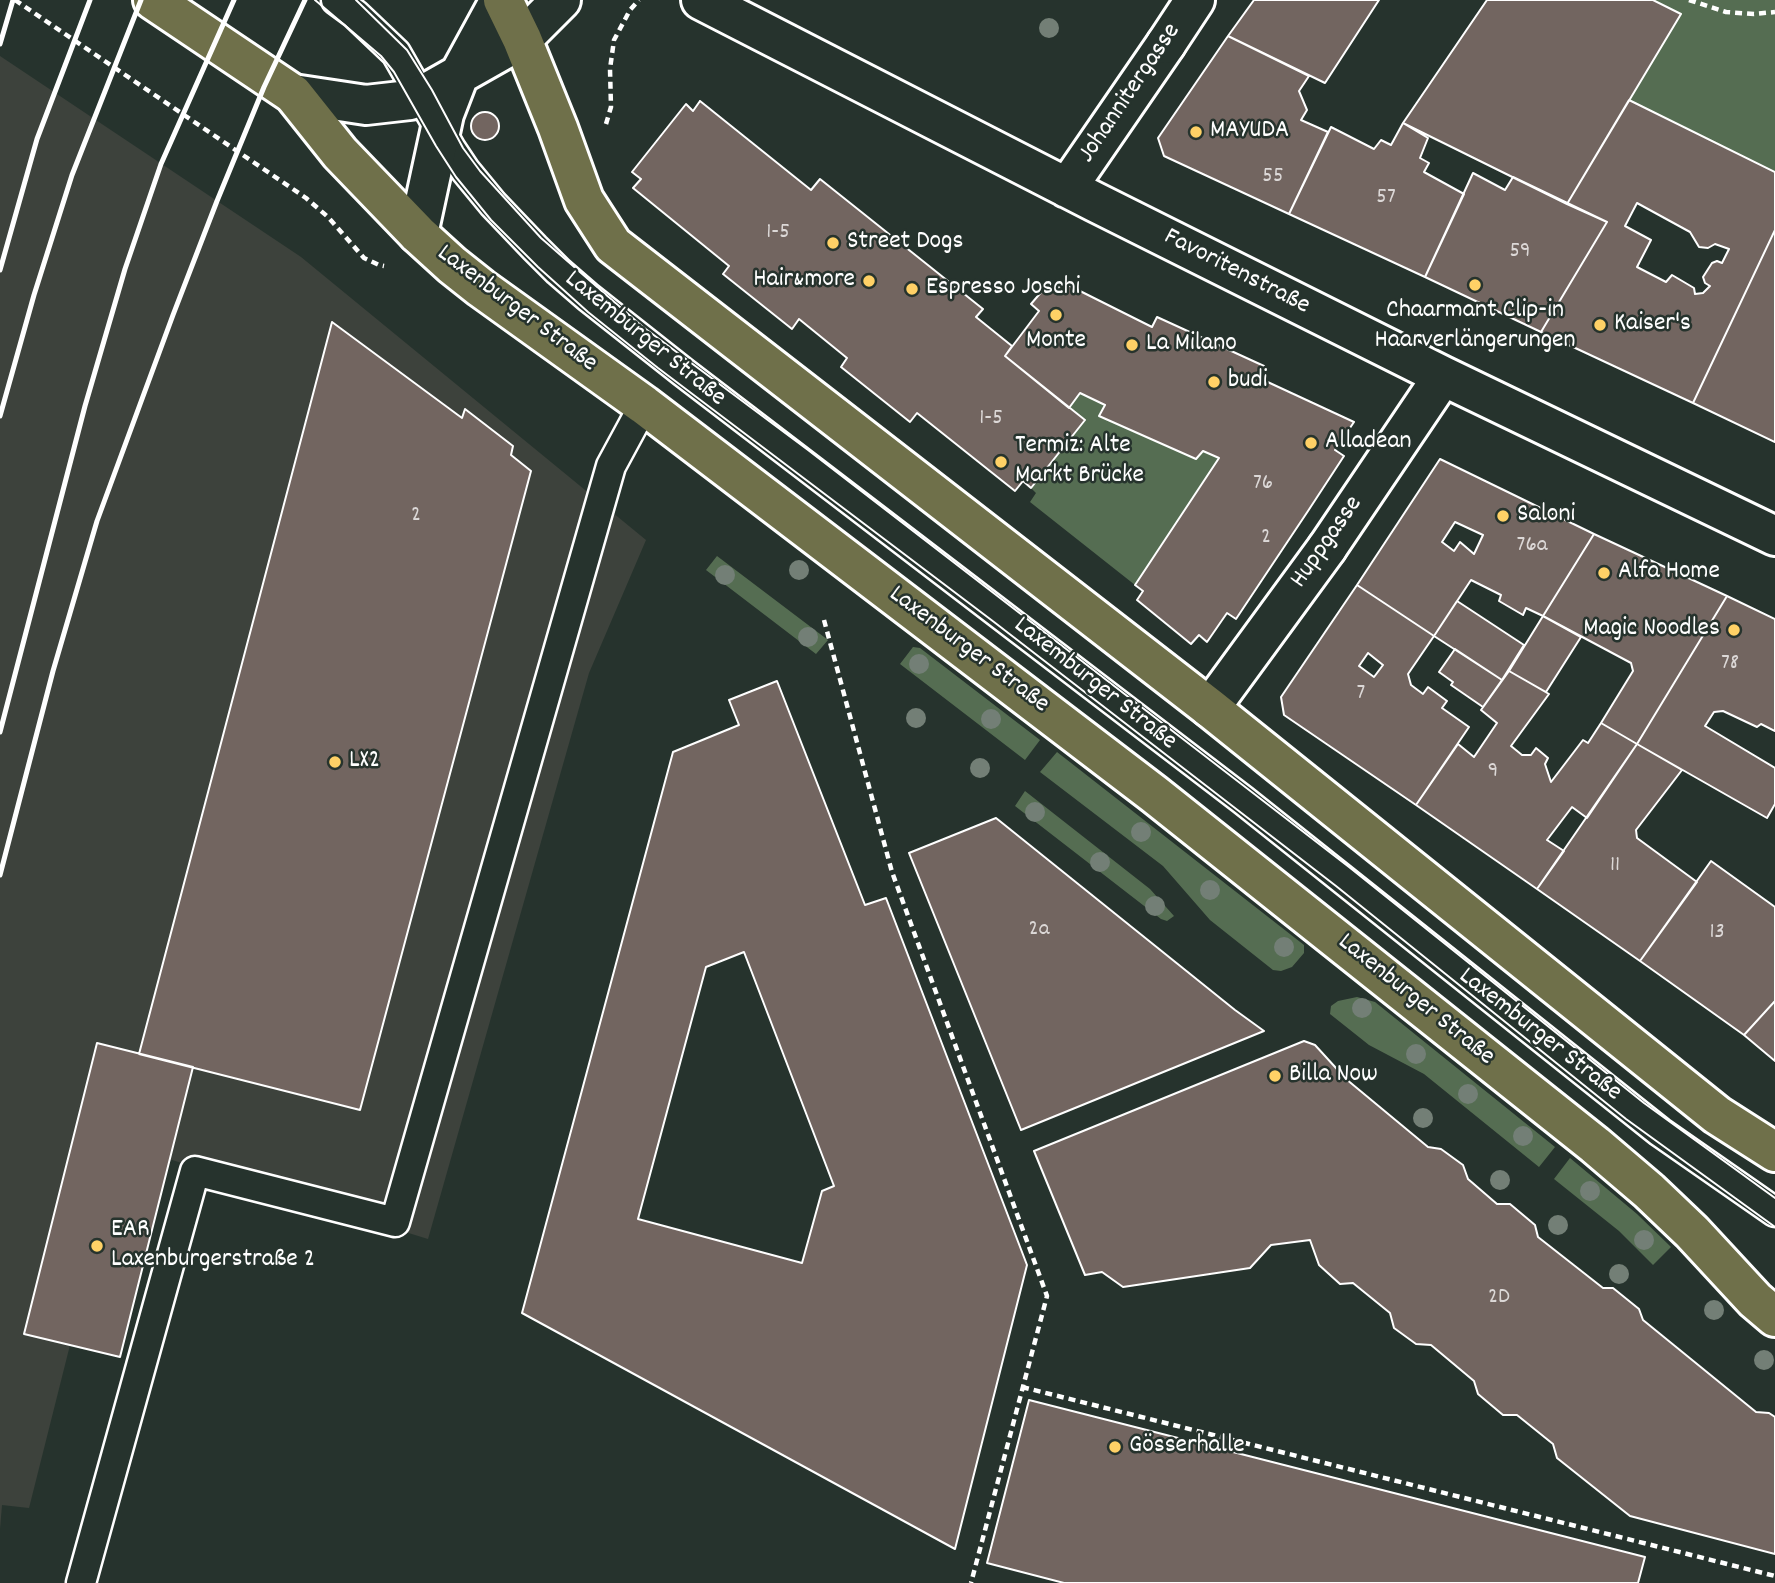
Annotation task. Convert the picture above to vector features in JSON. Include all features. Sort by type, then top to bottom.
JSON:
[{"type":"main road","name":"Laxenburger Straße","points":[[153,0],[293,94],[340,153],[418,234],[452,265],[644,405],[1154,794],[1585,1137],[1649,1191],[1692,1232],[1755,1300],[1775,1317]]},
{"type":"main road","points":[[501,0],[522,39],[584,200],[613,245],[1210,708],[1717,1115],[1775,1152]]},
{"type":"street","points":[[418,234],[444,114],[459,75],[501,0]]},
{"type":"street","points":[[293,94],[366,105],[410,100],[522,39],[561,0]]},
{"type":"street","name":"Favoritenstraße","points":[[701,0],[1067,188],[1443,376],[1775,536]]},
{"type":"street","name":"Johannitergasse","points":[[1067,188],[1195,0]]},
{"type":"street","name":"Huppgasse","points":[[1210,708],[1327,548],[1443,376]]},
{"type":"lane","name":"Laxemburger Straße","points":[[336,0],[396,53],[464,170],[558,271],[588,297],[1243,800],[1660,1132],[1775,1213]]},
{"type":"lane","points":[[81,1583],[195,1171],[395,1222],[611,466],[644,405]]},
{"type":"path","points":[[1689,0],[1726,12],[1775,12]]},
{"type":"path","points":[[824,620],[892,872],[1047,1296],[971,1583]]},
{"type":"path","points":[[1022,1387],[1775,1576]]},
{"type":"shaded area","points":[[0,56],[301,257],[646,540],[589,673],[428,1239],[169,1159],[120,1357],[70,1345],[29,1508],[2,1505],[0,1529]]},
{"type":"green space","points":[[1653,0],[1775,0],[1775,172],[1629,100],[1681,14]]},
{"type":"green space","points":[[1080,393],[1105,405],[1100,416],[1196,459],[1203,451],[1219,458],[1135,585],[1030,502],[1036,493],[1031,488],[1085,421],[1069,408]]},
{"type":"green space","points":[[717,556],[828,640],[816,654],[706,570]]},
{"type":"green space","points":[[913,647],[920,648],[1040,740],[1025,760],[900,664]]},
{"type":"green space","points":[[1057,752],[1304,945],[1304,953],[1292,967],[1281,971],[1273,970],[1210,920],[1163,866],[1040,772]]},
{"type":"green space","points":[[1025,791],[1150,889],[1174,916],[1167,921],[1161,919],[1015,806]]},
{"type":"green space","points":[[1357,997],[1375,1002],[1555,1147],[1539,1167],[1424,1074],[1369,1045],[1330,1014],[1331,1006],[1338,1001]]},
{"type":"green space","points":[[1570,1158],[1637,1214],[1671,1247],[1653,1265],[1619,1231],[1554,1179]]},
{"type":"building","points":[[1254,0],[1379,0],[1325,83],[1228,36]]},
{"type":"building","points":[[1487,0],[1653,0],[1681,14],[1567,204],[1403,123]]},
{"type":"building","points":[[1228,36],[1309,76],[1299,91],[1307,110],[1301,120],[1328,132],[1289,214],[1164,156],[1158,138]]},
{"type":"building","points":[[1629,100],[1775,172],[1775,230],[1693,403],[1541,332],[1607,222],[1567,204]],"holes":[[[1637,203],[1690,232],[1699,247],[1708,248],[1715,244],[1729,249],[1722,263],[1712,263],[1703,277],[1705,283],[1710,286],[1703,293],[1695,294],[1694,288],[1672,275],[1666,282],[1637,267],[1651,240],[1625,226]]]},
{"type":"building","points":[[700,101],[811,190],[820,179],[983,309],[976,317],[1012,346],[1005,356],[1085,420],[1031,488],[1023,481],[1015,491],[917,413],[910,422],[841,367],[847,358],[799,319],[792,329],[723,274],[729,266],[633,188],[641,179],[632,172],[686,104],[693,111]]},
{"type":"building","points":[[485,112],[495,116],[499,126],[495,136],[485,140],[475,136],[471,126],[475,116]]},
{"type":"building","points":[[1403,123],[1428,138],[1420,158],[1429,163],[1424,172],[1464,194],[1425,277],[1289,214],[1331,127],[1374,149],[1381,140],[1391,145]]},
{"type":"building","points":[[1473,173],[1505,190],[1513,177],[1607,222],[1541,332],[1425,277]]},
{"type":"building","points":[[1775,230],[1775,442],[1693,403]]},
{"type":"building","points":[[1062,282],[1152,327],[1157,317],[1264,366],[1259,378],[1354,422],[1335,450],[1344,456],[1236,619],[1227,613],[1207,642],[1199,635],[1191,644],[1137,600],[1143,591],[1135,585],[1219,458],[1203,451],[1196,459],[1099,416],[1105,405],[1080,393],[1069,408],[1005,356],[1039,311],[1031,304],[1049,283],[1057,290]]},
{"type":"building","name":"LX2","points":[[332,322],[462,418],[465,409],[513,446],[511,455],[531,471],[360,1110],[139,1054]]},
{"type":"building","points":[[1440,459],[1594,534],[1543,616],[1526,608],[1523,615],[1499,601],[1501,595],[1471,580],[1434,636],[1357,585]],"holes":[[[1455,522],[1483,535],[1474,554],[1460,542],[1454,551],[1442,542]]]},
{"type":"building","points":[[1594,534],[1727,596],[1637,744],[1601,723],[1633,671],[1631,663],[1543,616]]},
{"type":"building","points":[[1357,585],[1434,636],[1408,674],[1411,685],[1423,694],[1428,687],[1447,701],[1442,708],[1469,727],[1416,805],[1284,715],[1281,697]],"holes":[[[1368,653],[1383,665],[1374,677],[1359,666]]]},
{"type":"building","points":[[1727,596],[1775,619],[1775,731],[1761,724],[1757,727],[1723,711],[1714,712],[1705,726],[1775,768],[1775,804],[1767,818],[1637,744]]},
{"type":"building","points":[[1457,601],[1524,645],[1502,680],[1434,636]]},
{"type":"building","points":[[1543,616],[1581,637],[1546,692],[1509,671]]},
{"type":"building","points":[[1455,649],[1502,680],[1483,707],[1451,685],[1453,682],[1439,672]]},
{"type":"building","points":[[1509,671],[1549,694],[1511,746],[1522,755],[1531,755],[1536,748],[1548,758],[1545,764],[1551,782],[1583,740],[1588,743],[1601,723],[1637,744],[1587,818],[1572,807],[1547,840],[1564,851],[1537,889],[1416,805],[1458,744],[1474,757],[1497,723],[1481,710]]},
{"type":"building","points":[[777,681],[865,905],[886,898],[1027,1265],[955,1549],[522,1313],[673,752],[739,725],[729,700]],"holes":[[[744,952],[834,1186],[822,1191],[802,1263],[638,1219],[706,967]]]},
{"type":"building","points":[[1637,744],[1682,770],[1636,830],[1637,838],[1697,882],[1640,961],[1537,889]]},
{"type":"building","points":[[996,818],[1264,1031],[1021,1130],[909,853]]},
{"type":"building","points":[[1711,861],[1775,907],[1775,1001],[1744,1035],[1640,961]]},
{"type":"building","points":[[1775,1001],[1775,1061],[1744,1035]]},
{"type":"building","points":[[1304,1041],[1315,1045],[1346,1079],[1428,1147],[1441,1149],[1463,1165],[1468,1179],[1497,1204],[1510,1204],[1535,1225],[1538,1237],[1603,1288],[1613,1288],[1639,1309],[1643,1320],[1756,1412],[1769,1413],[1775,1417],[1775,1554],[1630,1516],[1557,1458],[1553,1444],[1517,1415],[1503,1415],[1478,1394],[1474,1381],[1431,1345],[1416,1344],[1394,1328],[1390,1313],[1353,1283],[1340,1284],[1319,1265],[1310,1240],[1271,1245],[1250,1268],[1123,1287],[1102,1272],[1085,1275],[1034,1151]]},
{"type":"building","name":"EAR Laxenburgerstraße 2","points":[[97,1043],[193,1067],[120,1357],[24,1334]]},
{"type":"building","name":"Gösserhalle","points":[[1029,1400],[1645,1557],[1638,1583],[1064,1583],[987,1563]]},
{"type":"tram line","points":[[315,0],[381,56],[394,72],[456,177],[491,220],[588,312],[1336,886],[1626,1119],[1775,1227]]},
{"type":"tram line","points":[[356,0],[407,50],[463,148],[480,171],[541,238],[643,327],[808,450],[1349,867],[1644,1103],[1775,1198]]},
{"type":"railway","points":[[0,44],[13,0]]},
{"type":"railway","points":[[0,270],[37,139],[90,0]]},
{"type":"railway","points":[[0,416],[72,175],[141,0]]},
{"type":"railway","points":[[0,732],[85,406],[125,269],[161,164],[234,0]]},
{"type":"railway","points":[[0,875],[53,671],[97,521],[217,201],[264,87],[305,0]]},
{"type":"place","name":"MAYUDA","points":[[1196,132]]},
{"type":"place","name":"Street Dogs","points":[[833,243]]},
{"type":"place","name":"Hair&more","points":[[869,281]]},
{"type":"place","name":"Chaarmant Clip-in Haarverlängerungen","points":[[1475,285]]},
{"type":"place","name":"Espresso Joschi","points":[[912,289]]},
{"type":"place","name":"Monte","points":[[1056,315]]},
{"type":"place","name":"Kaiser's","points":[[1600,325]]},
{"type":"place","name":"La Milano","points":[[1132,345]]},
{"type":"place","name":"budi","points":[[1214,382]]},
{"type":"place","name":"Alladean","points":[[1311,443]]},
{"type":"place","name":"Termiz: Alte Markt Brücke","points":[[1001,462]]},
{"type":"place","name":"Saloni","points":[[1503,516]]},
{"type":"place","name":"Alfa Home","points":[[1604,573]]},
{"type":"place","name":"Magic Noodles","points":[[1734,630]]},
{"type":"place","name":"LX2","points":[[335,762]]},
{"type":"place","name":"Billa Now","points":[[1275,1076]]},
{"type":"place","name":"EAR Laxenburgerstraße 2","points":[[97,1246]]},
{"type":"place","name":"Gösserhalle","points":[[1115,1447]]}]
